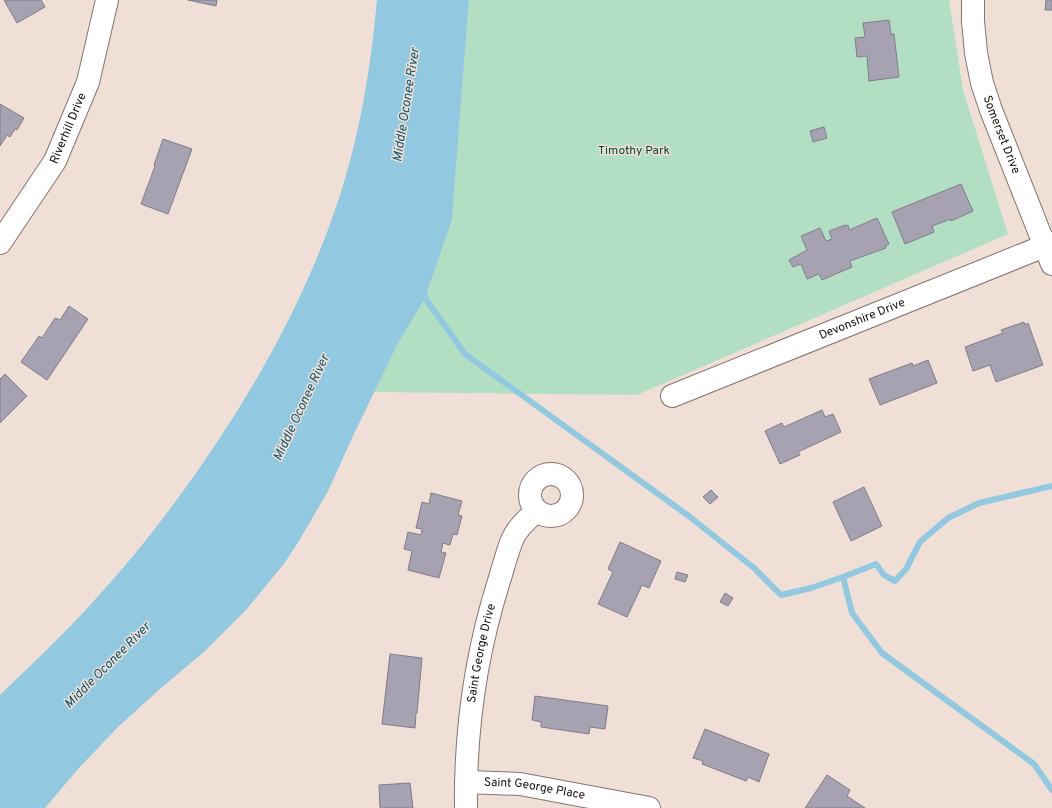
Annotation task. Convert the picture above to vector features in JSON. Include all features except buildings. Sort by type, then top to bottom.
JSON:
[{"type":"street","name":"Riverhill Drive","points":[[0,244],[55,160],[88,82],[107,0]]},
{"type":"street","name":"Somerset Drive","points":[[973,0],[976,53],[982,83],[991,110],[1050,251]]},
{"type":"street","name":"Devonshire Drive","points":[[672,396],[1050,251]]},
{"type":"street","name":"Saint George Drive","points":[[466,808],[470,713],[478,661],[489,612],[512,540],[523,524],[537,511]]},
{"type":"street","name":"Saint George Place","points":[[466,782],[520,784],[649,808]]},
{"type":"green space","name":"Timothy Park","points":[[469,0],[949,0],[963,90],[1008,234],[637,395],[374,392],[398,343],[452,219]]},
{"type":"water","name":"Middle Oconee River","points":[[377,0],[469,0],[452,219],[425,298],[398,343],[328,491],[299,541],[283,565],[246,610],[205,651],[118,727],[78,769],[45,808],[0,808],[0,695],[92,603],[143,544],[175,503],[238,410],[273,350],[304,289],[330,225],[354,145],[360,121],[372,49]]},
{"type":"waterway","points":[[422,291],[425,298],[465,354],[690,517],[754,568],[781,595],[811,588],[843,577],[852,613],[882,653],[1034,764],[1052,790]]},
{"type":"waterway","points":[[843,577],[876,564],[884,575],[895,581],[906,569],[920,542],[948,518],[979,503],[1052,486]]}]
